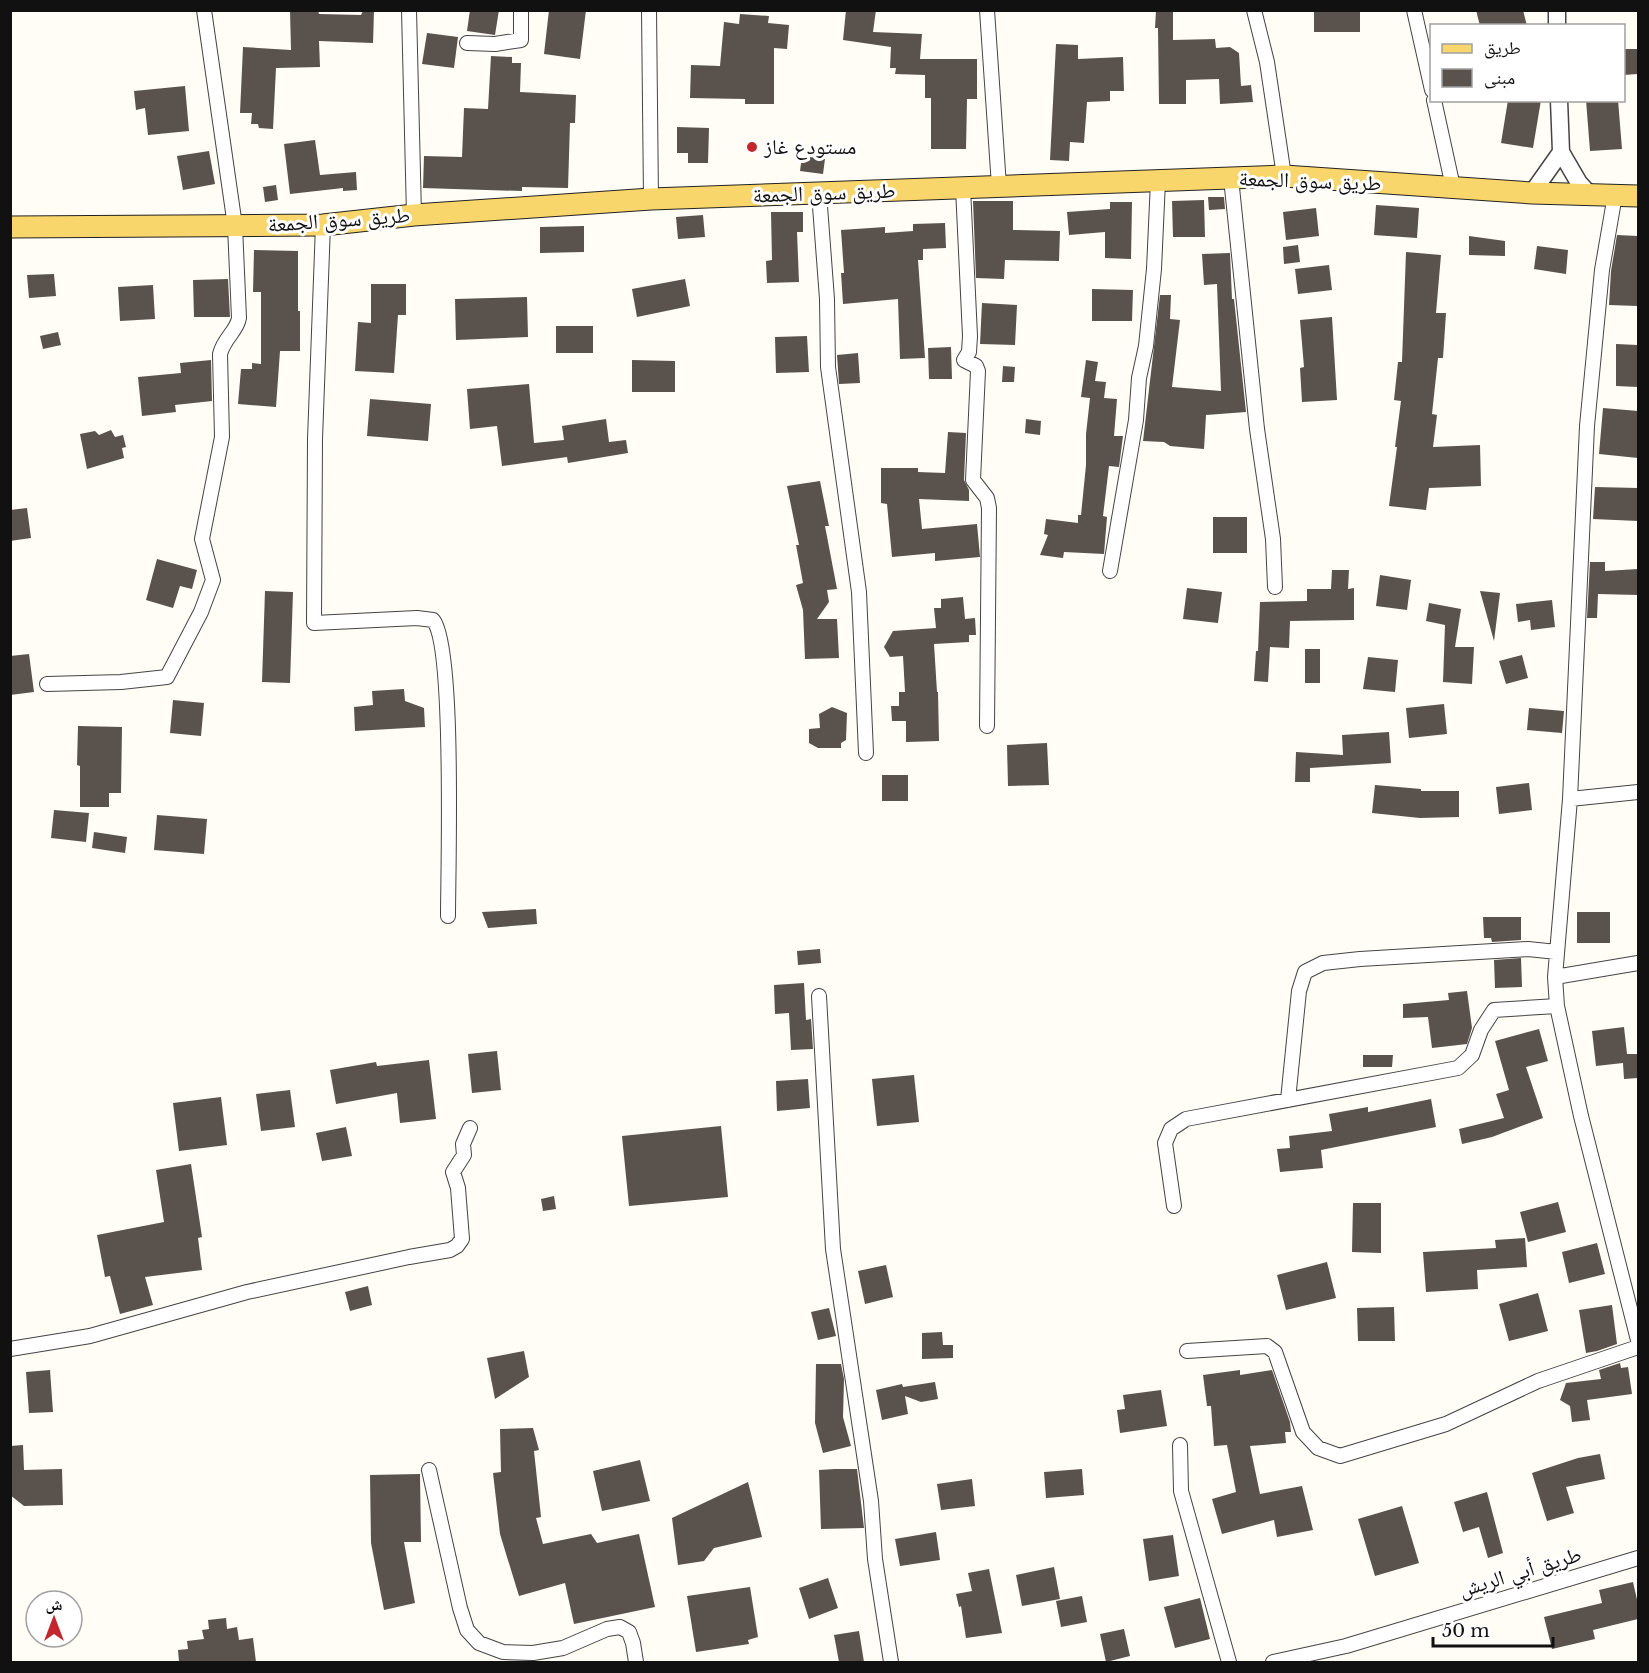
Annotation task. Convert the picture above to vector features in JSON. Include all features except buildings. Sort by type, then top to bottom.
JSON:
[{"type":"main road","name":"طريق سوق الجمعة","points":[[10,227],[323,225],[414,215],[651,199],[1284,176],[1532,193],[1638,196]]},
{"type":"street","points":[[47,684],[167,678],[201,612],[213,580],[202,539],[222,437],[220,354],[223,344],[238,326],[239,318],[235,226],[204,10]]},
{"type":"street","points":[[408,10],[414,215]]},
{"type":"street","points":[[467,43],[495,44],[521,40],[521,10]]},
{"type":"street","points":[[649,10],[651,199]]},
{"type":"street","points":[[1254,10],[1266,54],[1284,176]]},
{"type":"street","points":[[1414,10],[1430,85]]},
{"type":"street","points":[[986,11],[999,186]]},
{"type":"street","points":[[1434,102],[1453,187]]},
{"type":"street","points":[[1559,102],[1561,152],[1579,183],[1590,195]]},
{"type":"street","points":[[1532,193],[1561,152]]},
{"type":"street","points":[[1231,178],[1257,429],[1273,539],[1275,587]]},
{"type":"street","points":[[1110,571],[1136,420],[1139,378],[1146,346],[1154,269],[1158,181]]},
{"type":"street","points":[[963,188],[970,336],[969,352],[964,360],[976,366],[978,371],[973,480],[987,498],[989,508],[987,726]]},
{"type":"street","points":[[819,193],[827,299],[828,367],[859,592],[866,753]]},
{"type":"street","points":[[1615,195],[1602,270],[1587,426],[1570,799],[1555,977],[1557,1006],[1581,1116],[1638,1340]]},
{"type":"street","points":[[323,225],[315,439],[314,623],[417,618],[433,620],[437,625],[442,644],[449,748],[448,916]]},
{"type":"street","points":[[1570,799],[1638,792]]},
{"type":"street","points":[[1288,1100],[1299,991],[1305,972],[1323,963],[1360,959],[1528,949],[1557,952]]},
{"type":"street","points":[[1555,977],[1638,963]]},
{"type":"street","points":[[819,996],[833,1249],[871,1501],[875,1559],[891,1662]]},
{"type":"street","points":[[1174,1206],[1165,1143],[1171,1129],[1186,1119],[1458,1068],[1472,1055],[1481,1030],[1494,1010],[1557,1006]]},
{"type":"street","points":[[10,1349],[90,1336],[247,1292],[450,1250],[462,1239],[458,1188],[453,1172],[464,1155],[463,1144],[470,1128]]},
{"type":"street","points":[[1187,1351],[1267,1346],[1275,1352],[1303,1432],[1318,1448],[1340,1456],[1446,1424],[1538,1381],[1638,1347]]},
{"type":"street","points":[[1180,1445],[1181,1491],[1229,1662]]},
{"type":"street","points":[[429,1470],[460,1608],[467,1630],[479,1643],[503,1652],[533,1653],[563,1648],[607,1629],[620,1627],[628,1632],[633,1643],[636,1662]]},
{"type":"street","name":"طريق أبي الريش","points":[[1273,1662],[1346,1646],[1638,1558]]},
{"type":"place","name":"مستودع غاز","points":[[752,147]]}]
